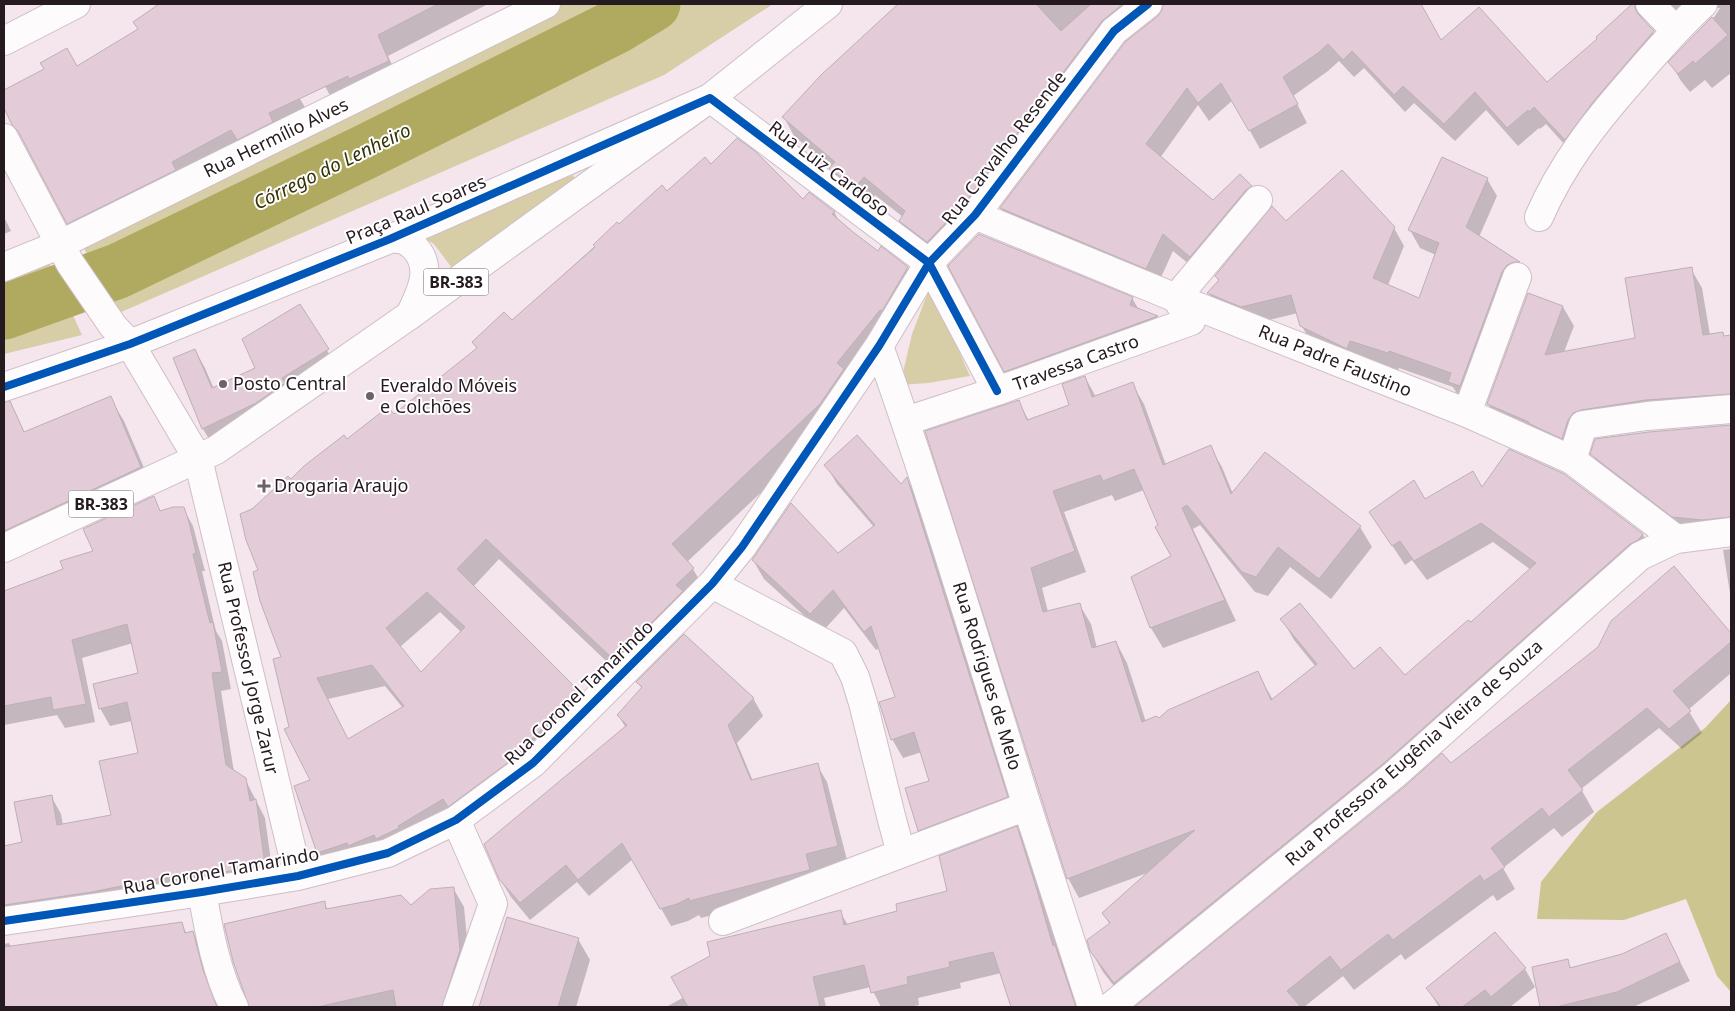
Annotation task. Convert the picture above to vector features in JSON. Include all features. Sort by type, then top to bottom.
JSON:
[{"type":"main road","points":[[4,41],[76,4]]},
{"type":"main road","name":"Rua Hermílio Alves","points":[[4,267],[66,254],[546,4]]},
{"type":"main road","name":"BR-383","points":[[4,548],[216,450],[410,315],[710,98],[828,4]]},
{"type":"main road","name":"Rua Carvalho Resende","points":[[879,346],[929,263],[975,215],[1106,40],[1119,26],[1148,4]]},
{"type":"main road","points":[[1650,4],[1675,30]]},
{"type":"main road","points":[[1539,217],[1564,167],[1595,123],[1675,30],[1703,4]]},
{"type":"main road","name":"Praça Raul Soares","points":[[4,387],[121,335],[390,239],[710,98]]},
{"type":"main road","name":"Rua Luiz Cardoso","points":[[710,98],[929,263]]},
{"type":"main road","points":[[4,138],[66,254],[121,335],[198,459]]},
{"type":"main road","points":[[1176,298],[1258,200]]},
{"type":"main road","name":"Rua Padre Faustino","points":[[975,215],[1176,298],[1467,413],[1572,460],[1676,539]]},
{"type":"main road","name":"Praça Raul Soares","points":[[390,239],[406,240],[420,256],[424,267],[425,279],[410,315]]},
{"type":"main road","points":[[929,263],[997,391]]},
{"type":"main road","points":[[1467,413],[1517,277]]},
{"type":"main road","name":"Travessa Castro","points":[[906,421],[997,391],[1191,321],[1176,298]]},
{"type":"main road","name":"Rua Rodrigues de Melo","points":[[879,346],[906,421],[1092,1007]]},
{"type":"main road","name":"Rua Coronel Tamarindo","points":[[4,921],[298,876],[388,853],[456,820],[533,763],[712,584],[742,547],[879,346]]},
{"type":"main road","points":[[1572,460],[1584,425],[1647,416],[1731,409]]},
{"type":"main road","name":"Rua Professor Jorge Zarur","points":[[198,459],[298,876]]},
{"type":"main road","name":"Rua Professora Eugênia Vieira de Souza","points":[[1110,1007],[1394,775],[1640,556],[1676,539],[1731,532]]},
{"type":"main road","points":[[712,584],[843,653],[863,703],[901,853]]},
{"type":"main road","points":[[723,921],[1027,806]]},
{"type":"main road","points":[[456,820],[493,904],[457,1007]]},
{"type":"main road","points":[[202,892],[212,943],[234,1007]]},
{"type":"shaded area","points":[[555,4],[773,4],[664,75],[119,313],[80,241]]},
{"type":"shaded area","points":[[573,175],[577,182],[452,268],[434,244],[415,233]]},
{"type":"shaded area","points":[[46,257],[82,335],[4,354],[4,272]]},
{"type":"shaded area","points":[[930,287],[970,376],[928,383],[900,385],[912,334]]},
{"type":"shaded area","points":[[1731,700],[1731,992],[1717,976],[1686,899],[1624,920],[1537,919],[1541,882],[1597,812],[1705,728]]},
{"type":"building","points":[[159,4],[438,4],[378,35],[389,61],[349,79],[348,76],[269,113],[273,122],[237,140],[231,130],[172,162],[176,170],[67,224],[4,108],[4,90],[44,69],[40,63],[67,48],[77,66],[138,29],[133,22]]},
{"type":"building","points":[[898,4],[1036,4],[1061,31],[1091,4],[1123,4],[1102,21],[963,205],[927,242],[899,221],[905,211],[864,177],[855,188],[829,168],[835,162],[782,117],[821,75]]},
{"type":"building","points":[[1163,4],[1421,4],[1441,40],[1479,7],[1547,82],[1597,39],[1596,37],[1632,4],[1635,4],[1638,14],[1654,31],[1593,102],[1565,140],[1534,107],[1507,128],[1475,92],[1444,124],[1403,86],[1394,95],[1352,51],[1343,60],[1328,44],[1283,77],[1298,104],[1249,131],[1221,83],[1198,103],[1187,88],[1146,144],[1213,200],[1240,174],[1252,186],[1246,190],[1190,257],[1163,234],[1146,269],[1000,208],[1125,42],[1158,16]]},
{"type":"building","points":[[1712,17],[1728,35],[1695,64],[1693,61],[1678,74],[1668,62]]},
{"type":"building","points":[[737,138],[755,151],[803,199],[809,192],[835,212],[832,214],[853,232],[878,251],[881,246],[908,267],[882,311],[880,310],[837,363],[844,369],[820,404],[672,544],[694,568],[676,585],[683,591],[614,660],[486,539],[457,569],[581,693],[557,717],[555,715],[513,759],[448,807],[443,799],[398,826],[399,828],[376,839],[374,835],[348,846],[347,843],[317,853],[294,786],[310,780],[284,729],[289,727],[273,659],[281,657],[260,601],[253,572],[258,570],[246,540],[240,514],[252,509],[288,476],[291,479],[304,466],[344,435],[347,439],[388,407],[394,414],[477,348],[472,342],[504,312],[512,320],[595,247],[593,245],[617,222],[619,224],[662,185],[667,191],[705,157],[711,164]],"holes":[[[427,592],[465,627],[421,672],[386,628]],[[372,665],[404,706],[348,739],[317,678]]]},
{"type":"building","points":[[1442,157],[1488,178],[1466,227],[1520,262],[1507,265],[1502,272],[1460,386],[1448,382],[1451,373],[1389,351],[1388,353],[1350,341],[1347,349],[1300,326],[1291,295],[1241,307],[1207,293],[1219,280],[1215,276],[1272,206],[1286,221],[1342,170],[1395,227],[1373,278],[1419,298],[1439,243],[1408,230]]},
{"type":"building","points":[[979,234],[1133,297],[1130,305],[1158,316],[1004,372],[948,266]]},
{"type":"building","points":[[1692,267],[1703,335],[1723,332],[1724,336],[1731,335],[1731,394],[1646,400],[1581,410],[1573,413],[1568,420],[1562,439],[1487,404],[1528,293],[1563,306],[1545,355],[1635,338],[1625,278]]},
{"type":"building","points":[[300,304],[329,349],[282,378],[285,383],[256,403],[202,429],[173,358],[195,349],[212,388],[255,368],[242,339]]},
{"type":"building","points":[[1085,376],[1092,397],[1133,382],[1163,465],[1211,445],[1231,494],[1265,452],[1361,526],[1319,579],[1278,547],[1256,577],[1242,572],[1187,505],[1182,508],[1225,600],[1150,628],[1131,577],[1171,556],[1155,527],[1158,525],[1134,469],[1103,481],[1100,475],[1053,491],[1075,551],[1031,568],[1043,612],[1080,603],[1092,648],[1116,641],[1142,722],[1156,716],[1159,718],[1168,710],[1258,671],[1271,700],[1317,664],[1280,619],[1300,603],[1354,669],[1380,647],[1405,675],[1468,620],[1471,622],[1536,563],[1481,523],[1414,561],[1400,541],[1392,546],[1369,512],[1414,480],[1425,499],[1473,471],[1482,487],[1509,449],[1564,474],[1643,534],[1384,763],[1114,983],[1090,951],[1087,940],[1110,923],[1102,913],[1195,830],[1067,879],[925,431],[1019,400],[1027,420],[1069,405],[1062,384]]},
{"type":"building","points":[[111,396],[141,467],[4,531],[4,402],[10,401],[24,432]]},
{"type":"building","points":[[1731,425],[1731,517],[1703,520],[1672,517],[1590,454],[1595,439]]},
{"type":"building","points":[[857,435],[901,484],[907,477],[1008,797],[918,831],[905,788],[929,781],[914,732],[891,740],[879,702],[895,697],[871,626],[864,632],[833,590],[810,614],[752,560],[791,503],[838,553],[875,525],[824,465]]},
{"type":"building","points":[[154,496],[160,511],[173,507],[184,507],[189,522],[196,553],[193,554],[210,623],[213,622],[222,672],[212,673],[226,765],[246,778],[250,801],[256,799],[265,865],[207,875],[206,869],[92,892],[4,905],[4,846],[22,842],[14,802],[52,795],[57,825],[111,815],[99,761],[138,753],[127,702],[99,709],[93,684],[138,673],[127,624],[72,640],[86,704],[53,710],[51,697],[4,706],[4,591],[63,569],[60,561],[93,551],[83,529]]},
{"type":"building","points":[[1674,566],[1731,633],[1731,642],[1673,691],[1691,711],[1669,729],[1647,708],[1568,770],[1583,790],[1549,817],[1542,808],[1491,848],[1505,867],[1484,881],[1480,875],[1393,940],[1388,934],[1341,970],[1330,956],[1287,991],[1301,1007],[1134,1007],[1404,787],[1442,753],[1451,763],[1598,647],[1611,621]]},
{"type":"building","points":[[684,634],[754,698],[728,725],[751,780],[818,763],[838,846],[806,854],[810,870],[689,901],[689,898],[660,909],[622,843],[578,880],[566,865],[520,903],[499,879],[484,844],[627,725],[617,715],[642,687],[636,682]]},
{"type":"building","points":[[1017,826],[1053,946],[1055,945],[1076,1007],[1011,1007],[993,952],[949,962],[950,967],[907,977],[908,984],[871,993],[864,965],[813,977],[820,1007],[688,1007],[671,977],[710,956],[707,942],[841,910],[844,925],[897,911],[896,904],[947,891],[939,856]]},
{"type":"building","points":[[454,887],[460,950],[442,1007],[396,1007],[393,990],[317,1007],[249,1007],[233,961],[224,924],[325,901],[326,909],[401,895],[411,905],[430,889]]},
{"type":"building","points":[[507,917],[579,938],[558,1007],[479,1007]]},
{"type":"building","points":[[182,922],[185,933],[193,931],[203,970],[217,1007],[4,1007],[4,947]]},
{"type":"building","points":[[1495,932],[1526,968],[1491,997],[1485,990],[1462,1007],[1441,1007],[1426,988]]},
{"type":"building","points":[[1666,933],[1680,962],[1617,992],[1556,1007],[1540,1007],[1532,967],[1568,959],[1570,968],[1622,954]]},
{"type":"waterway","name":"Córrego do Lenheiro","points":[[4,312],[118,271],[365,152],[615,27],[653,4]]},
{"type":"cycle path","points":[[4,921],[298,876],[388,853],[456,820],[533,763],[712,584],[742,547],[879,346],[929,263],[975,215],[1114,31],[1148,4]]},
{"type":"cycle path","points":[[4,387],[130,344],[390,239],[710,98],[929,263],[997,391]]},
{"type":"place","name":"Posto Central","points":[[223,384]]},
{"type":"place","name":"Everaldo Móveis e Colchões","points":[[370,396]]},
{"type":"place","name":"Drogaria Araujo","points":[[264,486]]}]
